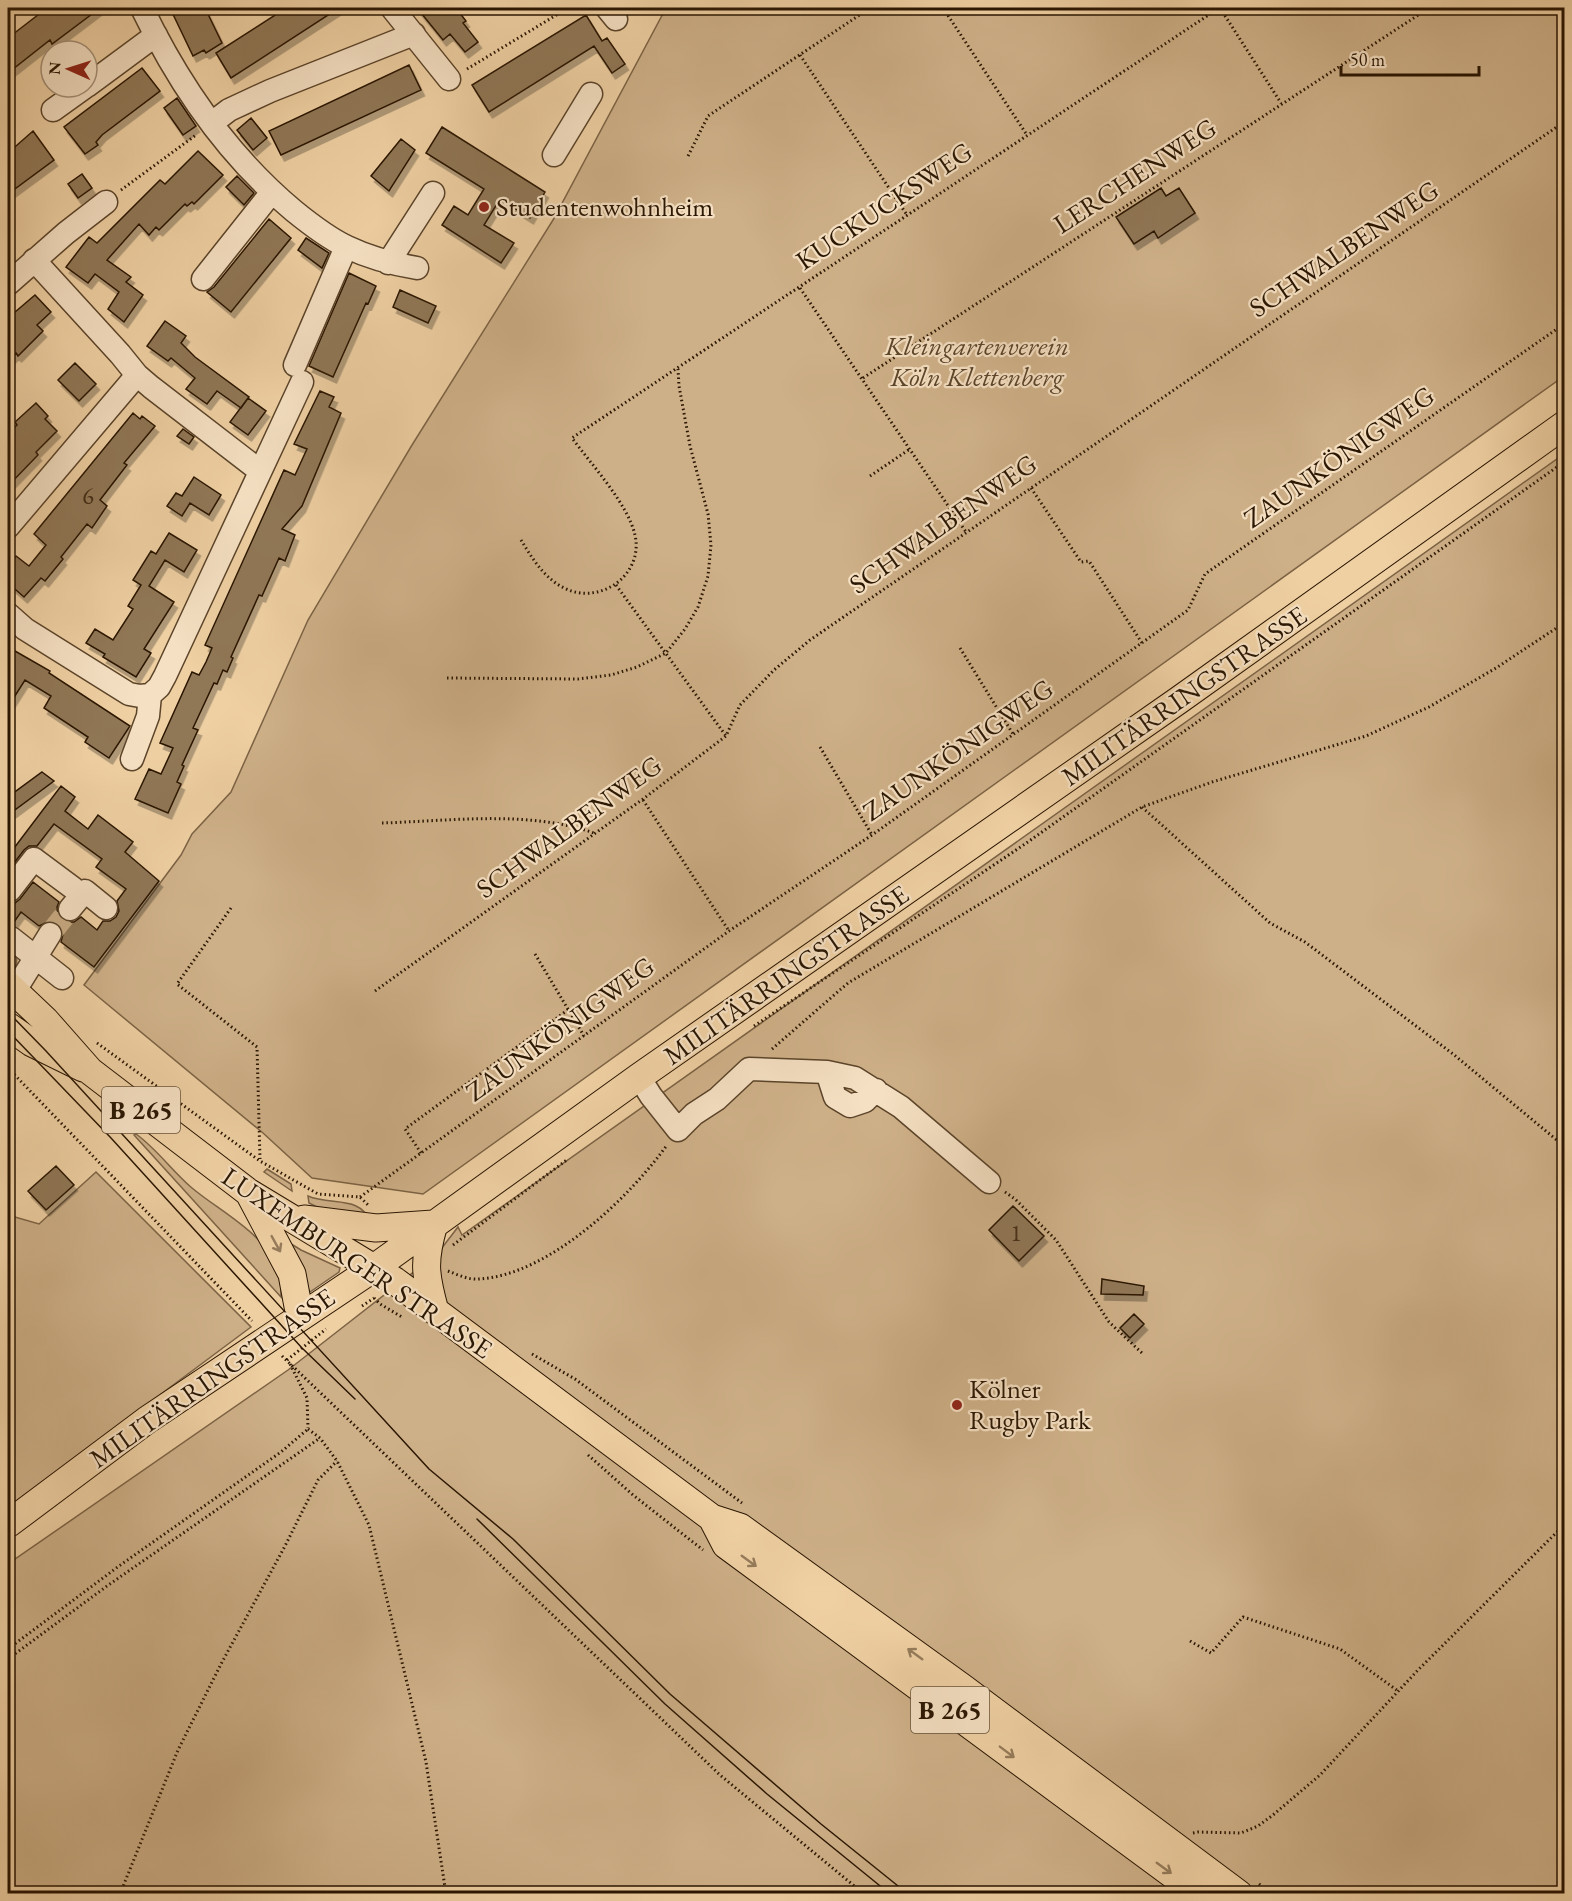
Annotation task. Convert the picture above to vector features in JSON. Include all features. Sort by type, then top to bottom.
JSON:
[{"type":"main road","name":"MILITÄRRINGSTRASSE","points":[[8,1524],[147,1420],[374,1268],[639,1077],[1188,693],[1564,425]]},
{"type":"main road","name":"LUXEMBURGER STRASSE","points":[[10,988],[45,1020],[90,1071],[248,1192],[374,1268],[435,1311],[712,1518],[740,1527],[963,1688],[1239,1893]]},
{"type":"main road","name":"LUXEMBURGER STRASSE","points":[[8,1026],[46,1051],[90,1071]]},
{"type":"main road","points":[[248,1192],[292,1274],[300,1317]]},
{"type":"main road","points":[[287,1216],[339,1225],[376,1228],[434,1224],[428,1245],[433,1267],[426,1280],[435,1311]]},
{"type":"main road","name":"LUXEMBURGER STRASSE","points":[[712,1518],[726,1545],[1198,1893]]},
{"type":"street","points":[[142,8],[156,35],[229,148],[272,192],[309,223],[346,247],[388,263],[417,268]]},
{"type":"street","points":[[392,8],[449,78]]},
{"type":"street","points":[[212,123],[230,110],[270,91],[414,34]]},
{"type":"street","points":[[99,77],[156,35]]},
{"type":"street","points":[[554,155],[591,94]]},
{"type":"street","points":[[53,110],[68,99]]},
{"type":"street","points":[[203,279],[272,192]]},
{"type":"street","points":[[388,263],[433,193]]},
{"type":"street","points":[[8,284],[106,202]]},
{"type":"street","points":[[9,617],[129,694],[141,696],[150,694],[159,687],[275,443],[298,374],[346,247]]},
{"type":"street","points":[[34,260],[137,375],[260,471]]},
{"type":"street","points":[[8,527],[137,375]]},
{"type":"street","points":[[132,759],[148,716],[150,694]]},
{"type":"street","points":[[10,890],[34,859],[71,898],[85,891],[106,908]]},
{"type":"street","points":[[10,988],[24,976],[50,934]]},
{"type":"street","points":[[11,938],[62,978]]},
{"type":"street","points":[[639,1077],[678,1130],[694,1114],[717,1099],[749,1069],[827,1072],[855,1078],[901,1107],[989,1182]]},
{"type":"path","points":[[449,78],[568,8]]},
{"type":"path","points":[[688,156],[708,116],[870,8]]},
{"type":"path","points":[[943,8],[1027,135]]},
{"type":"path","points":[[1219,8],[1281,104]]},
{"type":"path","name":"KUCKUCKSWEG","points":[[616,585],[634,560],[637,546],[635,533],[622,505],[572,438],[1219,8]]},
{"type":"path","name":"LERCHENWEG","points":[[863,378],[1429,8]]},
{"type":"path","points":[[800,55],[907,214]]},
{"type":"path","name":"SCHWALBENWEG","points":[[375,991],[643,799],[726,736],[740,705],[774,670],[810,640],[1564,122]]},
{"type":"path","points":[[106,202],[212,123]]},
{"type":"path","points":[[800,287],[966,532]]},
{"type":"path","name":"ZAUNKÖNIGWEG","points":[[360,1197],[729,931],[872,835],[1188,610],[1205,574],[1564,324]]},
{"type":"path","points":[[447,678],[578,678],[611,675],[637,667],[666,653],[685,629],[698,607],[708,576],[711,545],[708,514],[690,446],[678,368]]},
{"type":"path","points":[[870,476],[910,449]]},
{"type":"path","points":[[750,1030],[1025,844],[1564,462]]},
{"type":"path","points":[[1031,488],[1081,562],[1089,561],[1142,642]]},
{"type":"path","points":[[521,540],[550,579],[566,589],[598,592],[616,585],[726,736]]},
{"type":"path","points":[[749,1069],[848,982],[1143,807],[1212,782],[1366,736],[1439,701],[1496,668],[1564,623]]},
{"type":"path","points":[[1558,628],[1564,638]]},
{"type":"path","points":[[960,648],[1013,734]]},
{"type":"path","points":[[820,747],[872,835]]},
{"type":"path","points":[[643,799],[729,931]]},
{"type":"path","points":[[1143,807],[1270,923],[1305,942],[1453,1054],[1564,1146]]},
{"type":"path","points":[[382,823],[527,819],[570,825],[594,833]]},
{"type":"path","points":[[231,908],[177,984],[257,1047],[260,1161]]},
{"type":"path","points":[[535,954],[584,1036]]},
{"type":"path","points":[[421,1153],[405,1129],[569,1009]]},
{"type":"path","points":[[92,1039],[260,1161],[318,1194],[360,1197],[372,1208]]},
{"type":"path","points":[[8,1068],[251,1320],[267,1340]]},
{"type":"path","points":[[433,1267],[458,1276],[478,1279],[512,1273],[533,1264],[595,1222],[616,1204],[652,1166],[678,1130]]},
{"type":"path","points":[[433,1267],[576,1153]]},
{"type":"path","points":[[989,1182],[1015,1199],[1056,1240],[1109,1322],[1143,1354]]},
{"type":"path","points":[[308,1429],[307,1398],[287,1360],[720,1775],[864,1893]]},
{"type":"path","points":[[308,1429],[320,1438],[337,1461],[369,1525],[426,1762],[446,1893]]},
{"type":"path","points":[[8,1648],[119,1566],[281,1452],[308,1429]]},
{"type":"path","points":[[8,1659],[126,1572],[320,1438]]},
{"type":"path","points":[[120,1893],[178,1750],[220,1664],[285,1546],[318,1480],[337,1461]]},
{"type":"path","points":[[1192,1834],[1198,1832],[1241,1833],[1258,1826],[1320,1775],[1398,1691],[1564,1525]]},
{"type":"path","points":[[1190,1641],[1211,1653],[1243,1617],[1340,1649],[1398,1691]]},
{"type":"green space","name":"Kleingartenverein Köln Klettenberg","points":[[666,8],[1562,8],[1564,11],[1564,376],[423,1194],[312,1178],[263,1133],[84,985],[181,855],[192,834],[231,792],[308,620],[412,445],[553,220]]},
{"type":"green space","points":[[1564,454],[1564,1893],[8,1893],[8,1564],[288,1370],[438,1253],[458,1227],[462,1235]]},
{"type":"green space","points":[[8,941],[17,958],[16,966],[10,975],[8,972]]},
{"type":"green space","points":[[136,1134],[192,1188],[257,1238],[275,1264],[280,1279],[281,1297],[134,1135]]},
{"type":"green space","points":[[267,1169],[291,1184],[292,1191],[264,1172]]},
{"type":"green space","points":[[96,1172],[251,1327],[8,1508],[8,1215],[39,1224]]},
{"type":"green space","points":[[308,1196],[360,1208],[370,1222],[323,1210],[309,1203]]},
{"type":"green space","points":[[275,1234],[301,1250],[340,1268],[339,1272],[310,1292],[298,1266]]},
{"type":"building","points":[[47,8],[100,8],[59,39],[39,39],[39,49],[8,73],[8,38]]},
{"type":"building","points":[[170,8],[205,8],[222,43],[206,53],[204,50],[193,56]]},
{"type":"building","points":[[286,8],[339,8],[231,78],[216,53]]},
{"type":"building","points":[[417,8],[456,8],[466,21],[463,23],[478,42],[465,52],[450,34],[443,40]]},
{"type":"building","points":[[586,15],[602,41],[607,38],[625,64],[612,73],[594,46],[489,112],[472,85]]},
{"type":"building","points":[[409,65],[421,90],[281,155],[269,131]]},
{"type":"building","points":[[142,68],[160,91],[102,135],[96,142],[98,145],[85,154],[64,127]]},
{"type":"building","points":[[177,98],[196,126],[183,135],[164,108]]},
{"type":"building","points":[[251,118],[267,138],[253,150],[237,130]]},
{"type":"building","points":[[442,127],[545,192],[530,218],[500,199],[484,225],[514,243],[501,263],[442,225],[454,206],[468,215],[484,189],[426,153]]},
{"type":"building","points":[[33,131],[54,160],[8,194],[8,153]]},
{"type":"building","points":[[401,139],[415,150],[389,191],[371,176]]},
{"type":"building","points":[[198,151],[223,175],[194,204],[192,202],[187,206],[185,204],[159,230],[156,227],[149,235],[139,224],[107,260],[131,277],[126,282],[143,295],[124,322],[108,309],[119,292],[95,274],[88,283],[66,267],[89,237],[97,243],[160,180],[165,184]]},
{"type":"building","points":[[82,174],[92,188],[78,198],[68,184]]},
{"type":"building","points":[[237,176],[254,193],[244,205],[226,187]]},
{"type":"building","points":[[1161,188],[1166,196],[1179,188],[1195,213],[1158,238],[1154,231],[1134,244],[1116,217]]},
{"type":"building","points":[[269,219],[291,238],[231,312],[207,292],[214,287]]},
{"type":"building","points":[[306,238],[329,253],[322,268],[298,250]]},
{"type":"building","points":[[349,273],[376,286],[333,377],[309,366]]},
{"type":"building","points":[[400,290],[436,306],[428,323],[393,307]]},
{"type":"building","points":[[35,295],[51,312],[37,325],[43,331],[18,356],[16,353],[8,361],[8,318]]},
{"type":"building","points":[[165,321],[186,336],[181,343],[195,357],[249,397],[241,408],[217,391],[207,404],[186,389],[195,378],[171,358],[168,361],[147,346]]},
{"type":"building","points":[[75,363],[96,384],[79,401],[58,380]]},
{"type":"building","points":[[320,391],[334,397],[329,407],[341,413],[302,506],[282,529],[295,535],[285,561],[279,558],[262,596],[259,595],[231,657],[233,658],[227,672],[223,670],[217,684],[214,683],[193,728],[198,730],[182,765],[184,766],[177,782],[181,784],[168,813],[135,799],[149,769],[161,774],[173,748],[160,743],[192,672],[199,675],[206,662],[212,648],[205,645],[284,470],[295,475],[307,449],[294,444]]},
{"type":"building","points":[[248,398],[266,411],[248,435],[230,422]]},
{"type":"building","points":[[36,403],[48,416],[45,419],[57,431],[8,486],[8,434],[17,425],[15,422]]},
{"type":"building","points":[[133,413],[140,419],[142,416],[155,426],[124,463],[127,465],[100,500],[107,506],[92,528],[87,524],[45,581],[41,578],[24,597],[8,583],[8,566],[16,556],[29,566],[46,545],[34,534]]},
{"type":"building","points":[[183,429],[194,437],[189,444],[177,436]]},
{"type":"building","points":[[194,477],[221,495],[209,515],[190,503],[182,516],[167,506],[176,493],[182,496]]},
{"type":"building","points":[[169,533],[197,550],[184,572],[165,560],[149,586],[174,602],[144,649],[151,653],[136,677],[103,657],[105,654],[86,643],[95,629],[113,640],[133,609],[128,606],[141,585],[133,580],[151,551],[156,554]]},
{"type":"building","points":[[8,647],[50,671],[49,673],[130,726],[109,758],[85,742],[88,737],[44,708],[51,696],[25,680],[8,707]]},
{"type":"building","points":[[42,772],[54,781],[8,815],[8,797]]},
{"type":"building","points":[[61,786],[75,797],[65,811],[88,829],[98,815],[133,842],[125,852],[159,881],[94,967],[61,942],[62,927],[57,922],[50,921],[39,926],[21,912],[12,925],[8,925],[8,903],[15,903],[20,899],[33,882],[59,902],[58,914],[67,922],[74,922],[81,917],[97,930],[103,921],[110,921],[119,911],[117,901],[126,889],[96,867],[102,859],[54,824],[37,846],[29,846],[24,850],[8,871],[8,856]]},
{"type":"building","points":[[56,1166],[74,1185],[46,1210],[28,1191]]},
{"type":"building","points":[[1013,1206],[1044,1236],[1019,1261],[989,1230]]},
{"type":"building","points":[[1102,1279],[1144,1286],[1143,1295],[1101,1294]]},
{"type":"building","points":[[1134,1314],[1144,1324],[1130,1338],[1120,1328]]},
{"type":"tunnel","points":[[50,934],[70,909]]},
{"type":"tram line","points":[[8,1012],[429,1469],[513,1539],[670,1694],[821,1824],[908,1894]]},
{"type":"tram line","points":[[8,1031],[111,1138],[302,1348],[355,1399]]},
{"type":"tram line","points":[[477,1519],[665,1704],[767,1794],[890,1894]]},
{"type":"place","name":"Studentenwohnheim","points":[[484,207]]},
{"type":"place","name":"Kölner Rugby Park","points":[[957,1405]]}]
